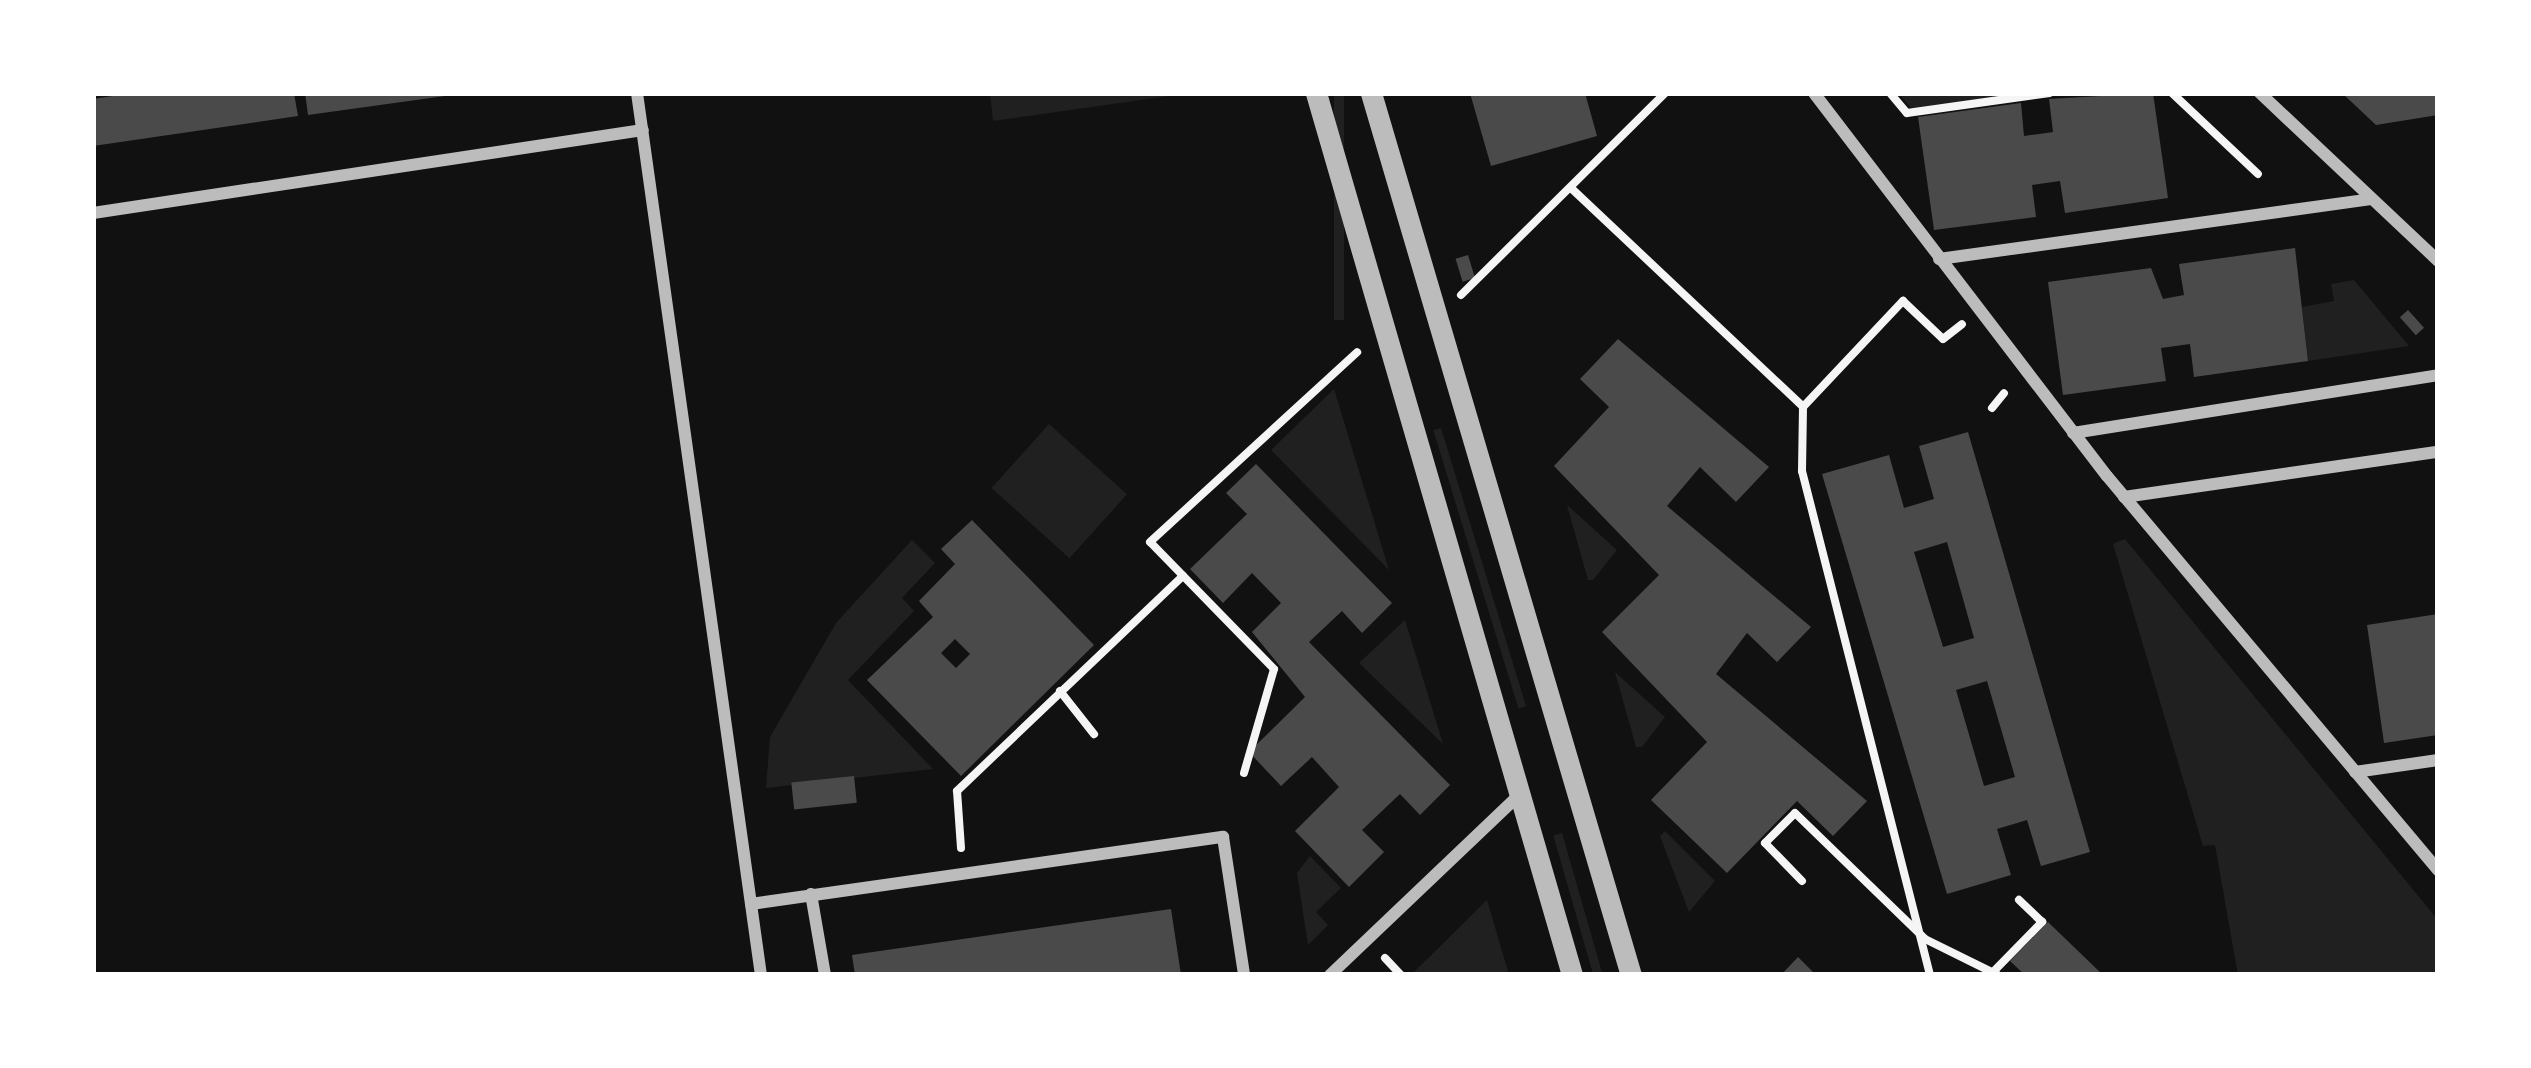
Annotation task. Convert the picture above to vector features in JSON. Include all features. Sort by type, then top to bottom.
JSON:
[{"type":"street","points":[[637,93],[761,975]]},
{"type":"street","points":[[1316,93],[1572,975]]},
{"type":"street","points":[[1371,93],[1631,975]]},
{"type":"street","points":[[1814,93],[2073,433],[2438,870]]},
{"type":"street","points":[[2260,93],[2438,261]]},
{"type":"street","points":[[93,213],[643,130]]},
{"type":"street","points":[[1939,259],[2372,199]]},
{"type":"street","points":[[2073,433],[2438,375]]},
{"type":"street","points":[[2125,497],[2438,452]]},
{"type":"street","points":[[2355,772],[2438,760]]},
{"type":"street","points":[[1330,975],[1521,793]]},
{"type":"street","points":[[751,904],[1223,837],[1244,975]]},
{"type":"street","points":[[812,894],[825,975]]},
{"type":"path","points":[[1440,316],[1665,93]]},
{"type":"path","points":[[1890,93],[1907,112],[2050,93]]},
{"type":"path","points":[[2172,93],[2258,174]]},
{"type":"path","points":[[1571,188],[1803,406]]},
{"type":"path","points":[[1930,975],[1925,939],[1802,471],[1803,406],[1903,301],[1943,339],[1978,313]]},
{"type":"path","points":[[1956,329],[1968,346]]},
{"type":"path","points":[[1244,773],[1274,669],[1150,542],[1346,357],[1386,338]]},
{"type":"path","points":[[1992,408],[2006,396],[1994,379]]},
{"type":"path","points":[[963,873],[956,791],[1183,576]]},
{"type":"path","points":[[1060,691],[1094,734]]},
{"type":"path","points":[[1802,881],[1765,843],[1795,813],[1925,939],[1996,973],[2042,922],[2019,900]]},
{"type":"shaded area","points":[[990,93],[1190,93],[993,121]]},
{"type":"shaded area","points":[[1334,93],[1344,93],[1344,320],[1334,320]]},
{"type":"shaded area","points":[[1898,93],[2018,93],[1912,109]]},
{"type":"shaded area","points":[[2354,280],[2409,346],[2308,361],[2302,307],[2334,301],[2331,284]]},
{"type":"shaded area","points":[[1334,389],[1389,570],[1271,450]]},
{"type":"shaded area","points":[[1049,424],[1127,494],[1069,558],[991,488]]},
{"type":"shaded area","points":[[1441,428],[1526,706],[1518,709],[1433,430]]},
{"type":"shaded area","points":[[1567,505],[1617,550],[1593,580],[1588,580]]},
{"type":"shaded area","points":[[2125,539],[2438,920],[2438,975],[2238,975],[2215,845],[2203,846],[2113,544]]},
{"type":"shaded area","points":[[912,540],[935,563],[902,598],[914,611],[848,680],[933,769],[766,788],[770,737],[836,623]]},
{"type":"shaded area","points":[[1405,620],[1443,744],[1359,663]]},
{"type":"shaded area","points":[[1615,672],[1665,717],[1642,747],[1636,747]]},
{"type":"shaded area","points":[[1665,831],[1715,881],[1689,912],[1660,836]]},
{"type":"shaded area","points":[[1562,833],[1603,975],[1593,975],[1553,835]]},
{"type":"shaded area","points":[[1310,856],[1341,888],[1316,912],[1328,925],[1308,945],[1297,873]]},
{"type":"shaded area","points":[[1487,900],[1509,975],[1413,973]]},
{"type":"building","points":[[132,93],[294,93],[298,116],[93,146],[93,99]]},
{"type":"building","points":[[305,93],[445,93],[445,96],[308,115]]},
{"type":"building","points":[[1470,93],[1585,93],[1597,136],[1491,166]]},
{"type":"building","points":[[2153,93],[2168,198],[2065,213],[2060,181],[2032,185],[2036,217],[1934,230],[1918,117],[2021,103],[2024,136],[2053,132],[2049,99]]},
{"type":"building","points":[[2342,93],[2438,93],[2438,115],[2376,125]]},
{"type":"building","points":[[2295,248],[2308,361],[2194,377],[2190,344],[2161,348],[2166,381],[2063,395],[2048,282],[2151,268],[2163,299],[2184,295],[2179,264]]},
{"type":"building","points":[[1468,255],[1475,278],[1463,282],[1456,259]]},
{"type":"building","points":[[2408,310],[2424,328],[2416,335],[2400,317]]},
{"type":"building","points":[[1618,339],[1769,467],[1736,502],[1700,467],[1667,506],[1811,627],[1777,662],[1747,633],[1716,674],[1867,801],[1833,836],[1797,801],[1727,873],[1651,800],[1707,742],[1602,632],[1659,575],[1554,466],[1609,407],[1580,379]]},
{"type":"building","points":[[1968,432],[2090,852],[2041,866],[2027,820],[1997,829],[2011,875],[1947,894],[1822,474],[1889,455],[1904,508],[1934,499],[1919,446]],"holes":[[[1947,542],[1974,638],[1943,647],[1914,552]],[[1987,681],[2015,777],[1984,786],[1956,690]]]},
{"type":"building","points":[[1256,464],[1392,603],[1362,633],[1342,611],[1309,642],[1450,785],[1420,815],[1400,794],[1362,830],[1384,852],[1349,887],[1295,831],[1339,787],[1312,757],[1281,786],[1249,752],[1305,697],[1252,632],[1281,603],[1252,573],[1223,603],[1190,569],[1247,514],[1226,493]]},
{"type":"building","points":[[972,520],[1094,645],[961,776],[867,680],[933,617],[919,601],[955,564],[941,549]],"holes":[[[955,639],[970,654],[956,668],[941,653]]]},
{"type":"building","points":[[2438,614],[2438,735],[2384,743],[2367,625]]},
{"type":"building","points":[[854,776],[857,803],[794,809],[791,783]]},
{"type":"building","points":[[1171,909],[1181,975],[855,975],[852,955]]},
{"type":"building","points":[[2048,922],[2103,975],[2025,975],[2010,961]]},
{"type":"building","points":[[1798,957],[1816,975],[1781,975]]}]
